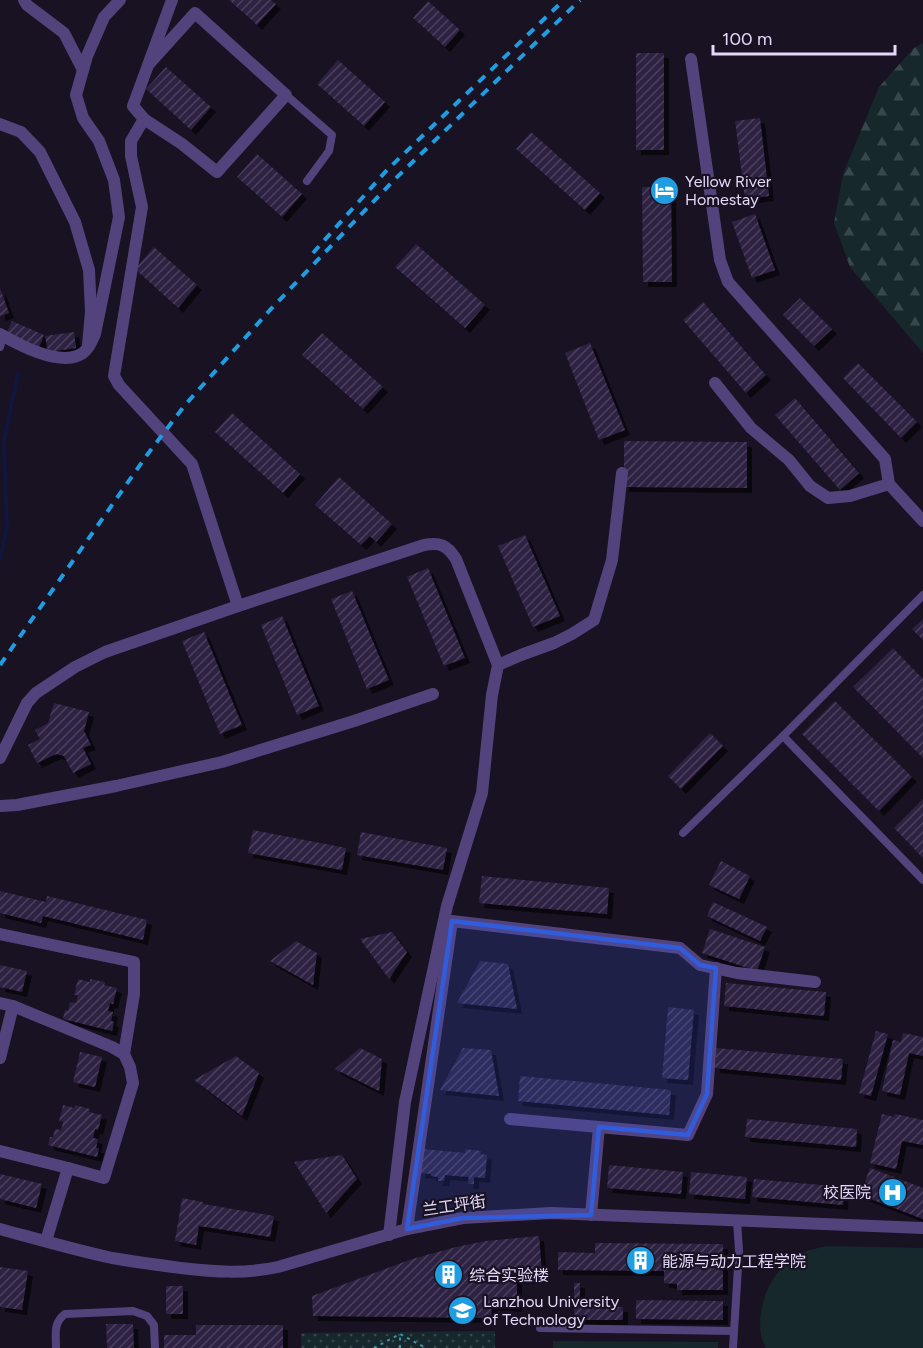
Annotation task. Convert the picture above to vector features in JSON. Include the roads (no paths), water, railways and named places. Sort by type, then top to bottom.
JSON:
[{"type":"street","points":[[24,0],[27,5],[64,33],[83,70]]},
{"type":"street","points":[[1,339],[49,357],[65,358],[78,356],[88,349],[95,334],[119,217],[114,180],[99,141],[83,118],[76,94],[87,56],[104,17],[120,0]]},
{"type":"street","points":[[148,65],[195,13],[286,95],[217,172],[182,144],[144,119],[133,106],[148,65],[172,0]]},
{"type":"street","points":[[691,59],[720,260],[728,282],[885,459],[889,484],[923,521]]},
{"type":"street","points":[[144,119],[131,141],[131,156],[142,207],[114,376],[119,385],[192,464],[238,606]]},
{"type":"street","points":[[0,124],[21,132],[40,152],[75,222],[89,270],[92,312],[88,349]]},
{"type":"street","points":[[715,383],[750,428],[789,460],[810,486],[828,498],[850,496],[889,484]]},
{"type":"street","points":[[498,665],[554,643],[594,620],[612,560],[622,473]]},
{"type":"street","points":[[0,758],[27,703],[36,693],[75,667],[105,652],[424,545],[436,543],[450,550],[456,559],[498,665],[492,695],[482,793],[447,906],[405,1102],[389,1235]]},
{"type":"street","points":[[0,806],[17,805],[116,786],[222,762],[433,694]]},
{"type":"street","points":[[407,1229],[452,921],[680,948],[700,965],[737,973],[815,982]]},
{"type":"street","points":[[0,934],[134,962],[134,994],[124,1054],[134,1083],[104,1178],[0,1151]]},
{"type":"street","points":[[510,1119],[688,1135],[707,1094],[716,968]]},
{"type":"street","points":[[0,1003],[13,1006],[124,1054]]},
{"type":"street","points":[[0,1058],[13,1006]]},
{"type":"street","points":[[591,1215],[599,1127]]},
{"type":"street","points":[[46,1241],[68,1168]]},
{"type":"street","name":"兰工坪街","points":[[0,1229],[110,1258],[236,1272],[278,1267],[407,1229],[463,1218],[551,1213],[923,1228]]},
{"type":"lane","points":[[286,95],[332,135],[329,151],[307,181]]},
{"type":"lane","points":[[683,833],[923,596]]},
{"type":"lane","points":[[783,736],[923,880]]},
{"type":"lane","points":[[734,1348],[739,1251],[737,1221]]},
{"type":"lane","points":[[56,1348],[56,1324],[65,1314],[133,1311],[147,1316],[154,1325],[155,1348]]},
{"type":"lane","points":[[540,1328],[734,1331]]},
{"type":"waterway","points":[[0,560],[7,528],[4,440],[18,374]]},
{"type":"railway","points":[[313,253],[387,170],[564,0]]},
{"type":"railway","points":[[0,665],[147,455],[185,405],[270,310],[393,181],[580,0]]},
{"type":"place","name":"Yellow River Homestay","points":[[664,190]]},
{"type":"place","name":"校医院","points":[[892,1192]]},
{"type":"place","name":"能源与动力工程学院","points":[[641,1261]]},
{"type":"place","name":"综合实验楼","points":[[448,1275]]},
{"type":"place","name":"Lanzhou University of Technology","points":[[462,1310]]}]
